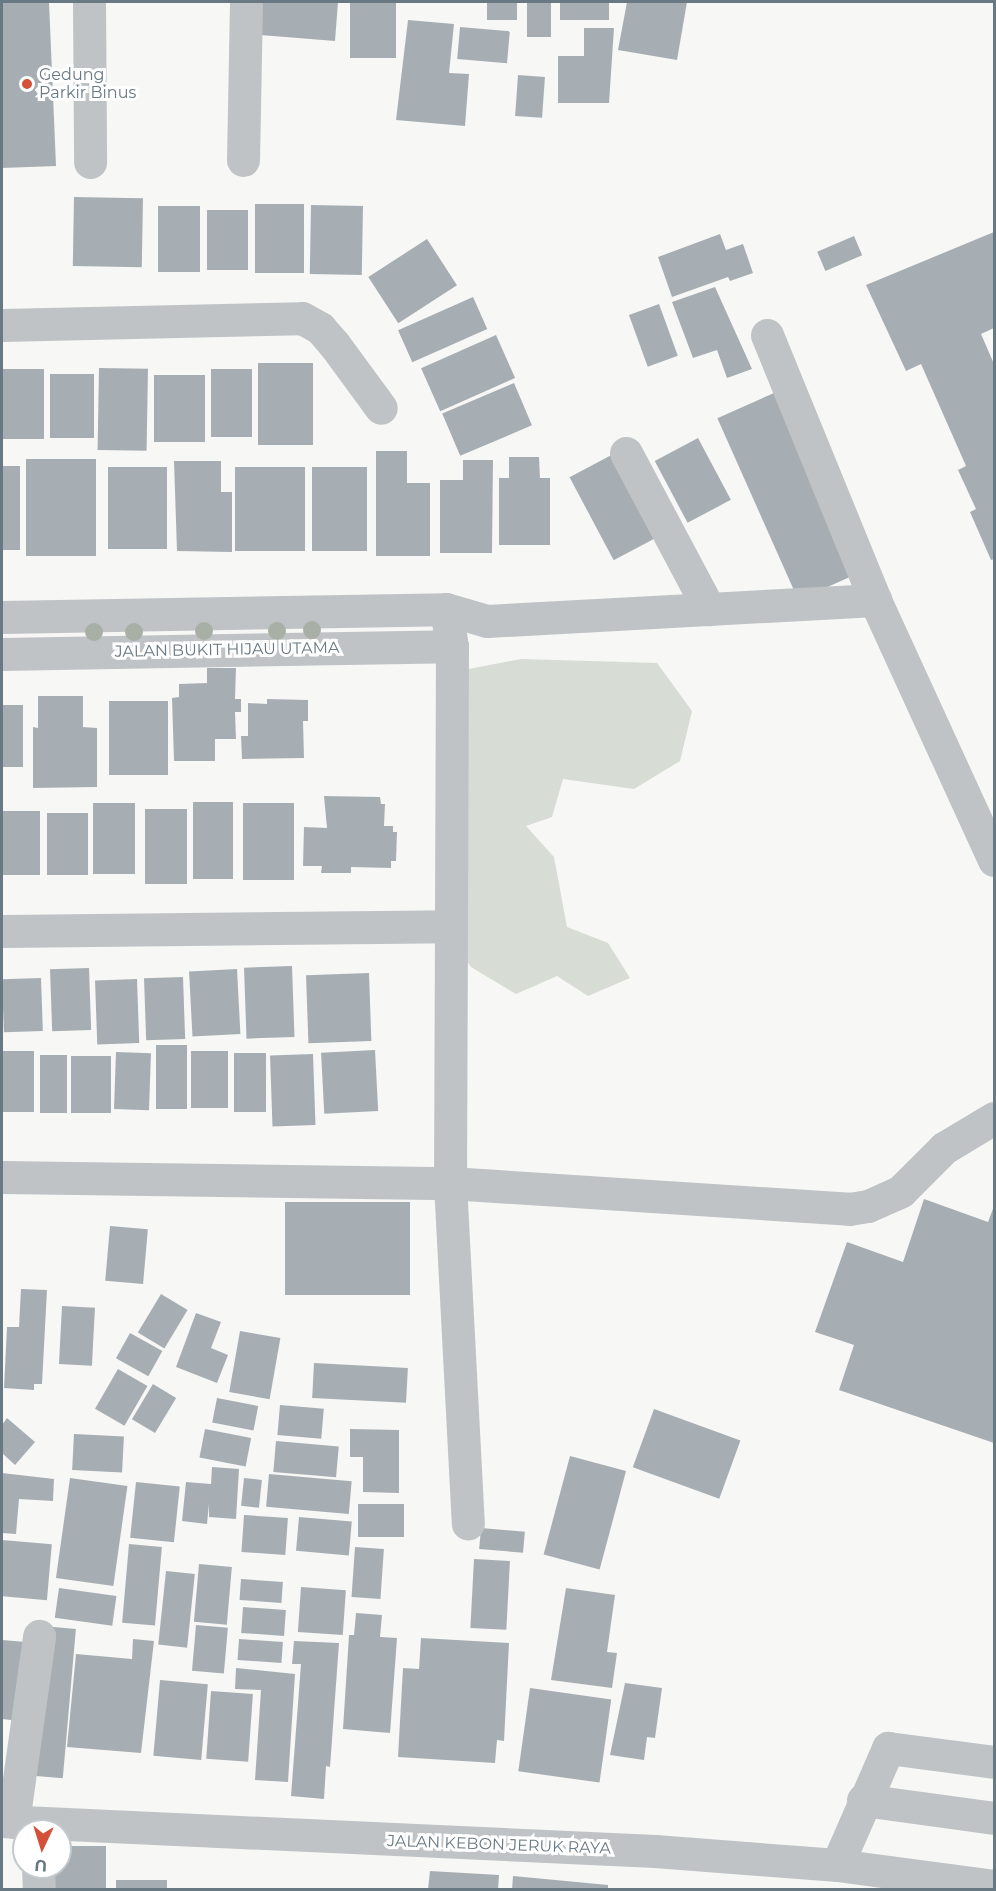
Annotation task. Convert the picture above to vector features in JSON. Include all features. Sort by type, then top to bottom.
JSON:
[{"type":"street","points":[[89,2],[90,162]]},
{"type":"street","points":[[243,160],[246,2]]},
{"type":"street","points":[[2,325],[302,318],[320,328],[381,408]]},
{"type":"street","points":[[767,334],[875,600],[994,861]]},
{"type":"street","points":[[626,453],[709,609]]},
{"type":"street","points":[[2,617],[446,609],[487,621],[875,600]]},
{"type":"street","points":[[446,609],[452,646],[450,1183],[468,1524]]},
{"type":"street","points":[[452,646],[487,621]]},
{"type":"street","name":"JALAN BUKIT HIJAU UTAMA","points":[[2,654],[452,646]]},
{"type":"street","points":[[2,931],[451,926]]},
{"type":"street","points":[[2,1177],[450,1183],[849,1209],[868,1206],[901,1191],[944,1148],[994,1118]]},
{"type":"street","points":[[23,1819],[39,1635]]},
{"type":"street","points":[[837,1865],[863,1800],[888,1748],[994,1762]]},
{"type":"street","points":[[863,1800],[994,1818]]},
{"type":"street","name":"JALAN KEBON JERUK RAYA","points":[[72,1827],[644,1851],[837,1865],[994,1886]]},
{"type":"shaded area","points":[[521,659],[657,663],[692,711],[680,761],[634,789],[563,779],[552,817],[526,826],[554,857],[567,927],[608,943],[630,978],[588,996],[557,976],[516,994],[471,967],[454,944],[464,670]]},
{"type":"building","name":"Gedung Parkir Binus","points":[[2,2],[49,2],[56,166],[2,168]]},
{"type":"building","points":[[250,2],[338,2],[335,41],[248,34]]},
{"type":"building","points":[[350,2],[396,2],[396,58],[350,58]]},
{"type":"building","points":[[487,2],[517,2],[517,20],[487,20]]},
{"type":"building","points":[[527,2],[551,2],[551,37],[527,37]]},
{"type":"building","points":[[560,2],[609,2],[609,20],[560,20]]},
{"type":"building","points":[[627,2],[687,2],[677,60],[618,50]]},
{"type":"building","points":[[408,20],[454,24],[449,73],[469,74],[465,126],[396,120]]},
{"type":"building","points":[[460,27],[510,31],[507,63],[457,59]]},
{"type":"building","points":[[584,28],[614,28],[609,103],[558,103],[558,56],[584,56]]},
{"type":"building","points":[[518,75],[545,77],[542,118],[515,116]]},
{"type":"building","points":[[74,197],[143,198],[142,267],[73,266]]},
{"type":"building","points":[[255,204],[304,204],[304,273],[255,273]]},
{"type":"building","points":[[311,205],[363,206],[362,275],[310,274]]},
{"type":"building","points":[[158,206],[200,206],[200,272],[158,272]]},
{"type":"building","points":[[207,210],[248,210],[248,270],[207,270]]},
{"type":"building","points":[[994,232],[994,328],[981,334],[994,364],[994,559],[991,560],[970,512],[976,509],[958,470],[966,466],[921,364],[906,371],[866,285]]},
{"type":"building","points":[[720,234],[726,250],[743,244],[753,273],[730,281],[728,277],[672,297],[658,257]]},
{"type":"building","points":[[854,236],[862,255],[825,271],[817,252]]},
{"type":"building","points":[[427,239],[457,285],[398,323],[368,277]]},
{"type":"building","points":[[715,287],[752,369],[727,378],[717,350],[693,358],[672,302]]},
{"type":"building","points":[[473,297],[487,329],[412,362],[398,330]]},
{"type":"building","points":[[659,304],[678,356],[648,367],[629,315]]},
{"type":"building","points":[[496,335],[515,378],[440,411],[421,368]]},
{"type":"building","points":[[258,363],[313,363],[313,445],[258,445]]},
{"type":"building","points":[[99,368],[148,369],[147,451],[98,450]]},
{"type":"building","points":[[2,369],[44,369],[44,439],[2,439]]},
{"type":"building","points":[[211,369],[252,369],[252,437],[211,437]]},
{"type":"building","points":[[50,374],[94,374],[94,438],[50,438]]},
{"type":"building","points":[[154,375],[205,375],[205,442],[154,442]]},
{"type":"building","points":[[514,383],[532,425],[460,456],[442,413]]},
{"type":"building","points":[[774,393],[855,575],[798,600],[717,418]]},
{"type":"building","points":[[698,438],[731,500],[688,523],[655,461]]},
{"type":"building","points":[[376,451],[407,451],[407,483],[430,483],[430,556],[376,556]]},
{"type":"building","points":[[619,451],[663,534],[614,560],[570,477]]},
{"type":"building","points":[[509,457],[539,457],[540,478],[550,478],[550,545],[499,545],[499,478],[509,478]]},
{"type":"building","points":[[26,459],[96,459],[96,556],[26,556]]},
{"type":"building","points":[[463,460],[493,460],[492,553],[440,553],[440,480],[463,480]]},
{"type":"building","points":[[174,461],[221,461],[221,492],[232,492],[232,552],[177,551]]},
{"type":"building","points":[[2,466],[20,466],[20,550],[2,550]]},
{"type":"building","points":[[108,467],[167,467],[167,549],[108,549]]},
{"type":"building","points":[[235,467],[305,467],[305,551],[235,551]]},
{"type":"building","points":[[312,467],[367,467],[367,551],[312,551]]},
{"type":"building","points":[[207,668],[236,668],[235,699],[241,699],[241,712],[235,712],[236,739],[215,739],[215,761],[174,761],[172,698],[179,697],[179,684],[207,683]]},
{"type":"building","points":[[38,696],[83,696],[83,727],[97,728],[97,787],[33,788],[33,727],[38,728]]},
{"type":"building","points":[[267,699],[308,700],[308,721],[303,721],[304,758],[242,759],[241,736],[248,736],[248,703],[267,704]]},
{"type":"building","points":[[109,701],[168,701],[168,775],[109,775]]},
{"type":"building","points":[[2,705],[23,705],[23,767],[2,767]]},
{"type":"building","points":[[324,796],[380,797],[381,804],[385,804],[384,826],[393,826],[393,832],[397,832],[396,861],[391,861],[391,868],[351,867],[351,873],[321,873],[322,866],[303,866],[304,827],[327,828]]},
{"type":"building","points":[[193,802],[233,802],[233,879],[193,879]]},
{"type":"building","points":[[93,803],[135,803],[135,874],[93,874]]},
{"type":"building","points":[[243,803],[294,803],[294,880],[243,880]]},
{"type":"building","points":[[145,809],[187,809],[187,884],[145,884]]},
{"type":"building","points":[[2,811],[40,811],[40,875],[2,875]]},
{"type":"building","points":[[47,813],[88,813],[88,875],[47,875]]},
{"type":"building","points":[[292,966],[294,1037],[247,1039],[244,968]]},
{"type":"building","points":[[89,968],[91,1030],[52,1031],[50,969]]},
{"type":"building","points":[[237,969],[240,1034],[192,1036],[189,972]]},
{"type":"building","points":[[369,973],[371,1041],[308,1043],[306,975]]},
{"type":"building","points":[[183,977],[185,1039],[146,1040],[144,978]]},
{"type":"building","points":[[41,978],[43,1031],[4,1032],[2,979]]},
{"type":"building","points":[[137,979],[139,1043],[97,1044],[95,980]]},
{"type":"building","points":[[156,1045],[187,1045],[187,1109],[156,1109]]},
{"type":"building","points":[[375,1050],[378,1111],[324,1114],[321,1053]]},
{"type":"building","points":[[2,1051],[34,1051],[34,1112],[2,1112]]},
{"type":"building","points":[[191,1051],[228,1051],[228,1108],[191,1108]]},
{"type":"building","points":[[116,1052],[151,1053],[149,1110],[114,1109]]},
{"type":"building","points":[[234,1053],[266,1053],[266,1112],[234,1112]]},
{"type":"building","points":[[313,1054],[315,1125],[273,1126],[270,1056]]},
{"type":"building","points":[[40,1055],[67,1055],[67,1113],[40,1113]]},
{"type":"building","points":[[71,1056],[111,1056],[111,1113],[71,1113]]},
{"type":"building","points":[[924,1199],[988,1222],[994,1206],[994,1443],[839,1390],[854,1345],[815,1332],[847,1242],[903,1262]]},
{"type":"building","points":[[285,1202],[410,1202],[410,1295],[285,1295]]},
{"type":"building","points":[[110,1226],[148,1229],[143,1284],[105,1281]]},
{"type":"building","points":[[21,1289],[47,1290],[42,1384],[34,1384],[34,1390],[4,1388],[7,1327],[19,1327]]},
{"type":"building","points":[[161,1294],[188,1310],[164,1349],[138,1333]]},
{"type":"building","points":[[62,1306],[95,1308],[92,1366],[59,1364]]},
{"type":"building","points":[[196,1313],[221,1322],[211,1348],[228,1355],[217,1383],[176,1367]]},
{"type":"building","points":[[240,1331],[280,1338],[270,1399],[229,1392]]},
{"type":"building","points":[[130,1333],[162,1351],[148,1376],[116,1358]]},
{"type":"building","points":[[314,1363],[408,1368],[406,1403],[312,1398]]},
{"type":"building","points":[[118,1369],[147,1386],[124,1426],[95,1409]]},
{"type":"building","points":[[153,1384],[176,1398],[155,1433],[132,1419]]},
{"type":"building","points":[[217,1398],[258,1406],[253,1431],[212,1423]]},
{"type":"building","points":[[280,1405],[324,1409],[321,1439],[277,1435]]},
{"type":"building","points":[[654,1409],[740,1440],[719,1499],[633,1467]]},
{"type":"building","points":[[7,1418],[35,1442],[15,1465],[2,1453],[2,1425]]},
{"type":"building","points":[[205,1429],[251,1438],[246,1466],[199,1457]]},
{"type":"building","points":[[350,1429],[399,1430],[399,1493],[363,1492],[363,1457],[350,1457]]},
{"type":"building","points":[[74,1434],[124,1437],[122,1473],[72,1470]]},
{"type":"building","points":[[276,1441],[339,1446],[336,1477],[273,1472]]},
{"type":"building","points":[[570,1456],[626,1471],[600,1570],[544,1555]]},
{"type":"building","points":[[212,1467],[239,1469],[236,1519],[209,1517],[209,1504],[207,1524],[182,1521],[186,1482],[211,1484]]},
{"type":"building","points":[[2,1473],[54,1479],[53,1501],[19,1499],[16,1534],[2,1533]]},
{"type":"building","points":[[269,1474],[352,1481],[349,1514],[266,1507]]},
{"type":"building","points":[[70,1478],[127,1486],[113,1586],[56,1578]]},
{"type":"building","points":[[244,1478],[262,1480],[259,1508],[241,1506]]},
{"type":"building","points":[[136,1482],[180,1487],[174,1542],[130,1538]]},
{"type":"building","points":[[358,1504],[404,1504],[404,1537],[358,1537]]},
{"type":"building","points":[[244,1515],[288,1518],[285,1555],[241,1552]]},
{"type":"building","points":[[299,1517],[352,1522],[349,1555],[296,1551]]},
{"type":"building","points":[[481,1528],[525,1532],[523,1553],[479,1549]]},
{"type":"building","points":[[2,1540],[52,1544],[47,1600],[2,1596]]},
{"type":"building","points":[[129,1544],[162,1547],[155,1626],[122,1623]]},
{"type":"building","points":[[355,1547],[384,1549],[380,1599],[352,1597]]},
{"type":"building","points":[[474,1559],[510,1561],[506,1630],[470,1628]]},
{"type":"building","points":[[199,1564],[232,1567],[227,1625],[194,1622]]},
{"type":"building","points":[[166,1571],[195,1574],[187,1648],[158,1645]]},
{"type":"building","points":[[241,1579],[283,1582],[281,1603],[240,1600]]},
{"type":"building","points":[[301,1587],[346,1590],[343,1635],[298,1632]]},
{"type":"building","points":[[59,1588],[116,1596],[112,1626],[55,1618]]},
{"type":"building","points":[[566,1588],[615,1595],[607,1652],[617,1653],[612,1688],[551,1680]]},
{"type":"building","points":[[243,1607],[286,1610],[284,1636],[241,1633]]},
{"type":"building","points":[[356,1613],[382,1615],[380,1637],[397,1638],[390,1733],[343,1729],[349,1635],[354,1635]]},
{"type":"building","points":[[196,1625],[228,1628],[224,1674],[192,1671]]},
{"type":"building","points":[[43,1626],[76,1629],[63,1778],[30,1775]]},
{"type":"building","points":[[421,1638],[509,1643],[504,1741],[497,1740],[495,1763],[398,1757],[403,1668],[419,1669]]},
{"type":"building","points":[[133,1639],[154,1641],[141,1753],[67,1747],[76,1654],[132,1659]]},
{"type":"building","points":[[239,1639],[283,1642],[281,1663],[238,1660]]},
{"type":"building","points":[[2,1640],[26,1642],[20,1721],[2,1719]]},
{"type":"building","points":[[294,1641],[339,1643],[330,1767],[326,1766],[324,1799],[291,1796],[301,1664],[292,1664]]},
{"type":"building","points":[[236,1668],[295,1674],[288,1782],[255,1780],[261,1690],[235,1689]]},
{"type":"building","points":[[160,1680],[208,1684],[201,1760],[153,1756]]},
{"type":"building","points":[[625,1683],[662,1688],[655,1738],[647,1737],[644,1760],[610,1755]]},
{"type":"building","points":[[530,1688],[611,1699],[600,1783],[518,1771]]},
{"type":"building","points":[[211,1691],[253,1694],[248,1762],[206,1759]]},
{"type":"building","points":[[72,1846],[106,1846],[106,1890],[47,1890],[47,1879],[72,1879]]},
{"type":"building","points":[[430,1871],[499,1875],[498,1890],[428,1890]]},
{"type":"building","points":[[513,1876],[608,1885],[608,1890],[512,1890]]},
{"type":"building","points":[[116,1880],[167,1880],[167,1890],[116,1890]]},
{"type":"place","name":"Gedung Parkir Binus","points":[[27,84]]}]
